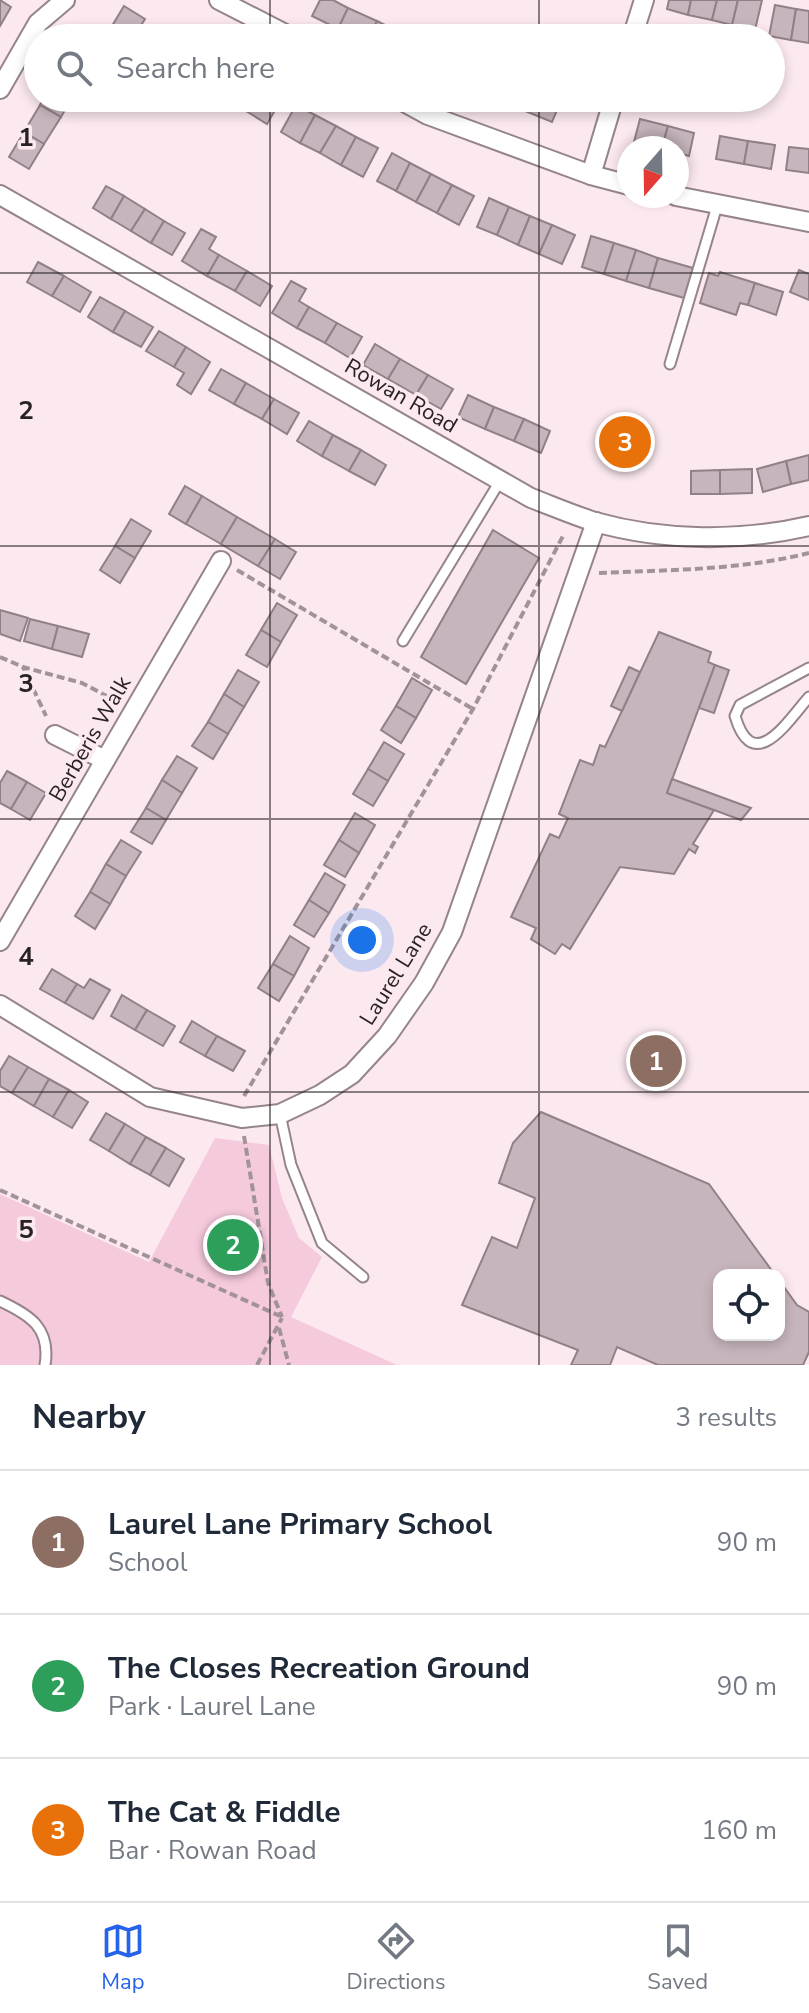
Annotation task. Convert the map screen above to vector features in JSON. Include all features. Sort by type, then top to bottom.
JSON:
[{"type":"street","points":[[37,24],[65,0]]},
{"type":"street","points":[[219,0],[266,24]]},
{"type":"street","points":[[636,24],[644,0]]},
{"type":"street","points":[[0,89],[24,47]]},
{"type":"street","points":[[423,112],[617,182]]},
{"type":"street","points":[[591,175],[610,112]]},
{"type":"street","name":"Rowan Road","points":[[0,195],[531,498],[596,522],[695,540],[783,532],[809,526]]},
{"type":"street","points":[[689,199],[809,222]]},
{"type":"street","name":"Laurel Lane","points":[[0,1005],[150,1097],[242,1118],[280,1114],[320,1095],[352,1074],[387,1036],[424,983],[452,932],[596,522]]},
{"type":"street","name":"Berberis Walk","points":[[0,941],[221,561]]},
{"type":"street","points":[[55,735],[105,760]]},
{"type":"lane","points":[[670,364],[717,206]]},
{"type":"lane","points":[[403,641],[500,481]]},
{"type":"lane","points":[[809,668],[740,705],[735,716],[748,740],[757,745],[768,743],[809,697]]},
{"type":"lane","points":[[280,1114],[291,1165],[322,1243],[363,1277]]},
{"type":"lane","points":[[0,1301],[24,1312],[37,1325],[45,1340],[45,1365]]},
{"type":"path","points":[[242,1118],[241,1101],[473,709],[574,514]]},
{"type":"path","points":[[221,561],[473,709]]},
{"type":"path","points":[[0,657],[23,667],[82,683],[134,711]]},
{"type":"path","points":[[23,667],[55,735]]},
{"type":"path","points":[[0,1190],[282,1317],[257,1365]]},
{"type":"path","points":[[278,1325],[289,1365]]},
{"type":"shaded area","points":[[215,1138],[269,1145],[282,1198],[299,1238],[322,1257],[291,1317],[397,1365],[0,1365],[0,1194],[149,1262]]},
{"type":"building","points":[[0,0],[11,7],[0,26]]},
{"type":"building","points":[[320,0],[333,0],[348,8],[340,24],[328,24],[312,16]]},
{"type":"building","points":[[669,0],[691,0],[688,15],[667,9]]},
{"type":"building","points":[[691,0],[717,0],[712,20],[688,15]]},
{"type":"building","points":[[717,0],[738,0],[732,24],[712,20]]},
{"type":"building","points":[[738,0],[762,0],[756,24],[732,24]]},
{"type":"building","points":[[775,5],[796,9],[791,40],[785,39],[785,24],[771,24]]},
{"type":"building","points":[[124,6],[145,19],[142,24],[113,24]]},
{"type":"building","points":[[348,8],[377,21],[376,24],[340,24]]},
{"type":"building","points":[[796,9],[809,11],[809,43],[791,40]]},
{"type":"building","points":[[36,112],[52,112],[61,117],[44,144],[24,132]]},
{"type":"building","points":[[248,112],[274,112],[267,124]]},
{"type":"building","points":[[292,112],[315,115],[300,143],[281,132]]},
{"type":"building","points":[[527,112],[556,112],[552,122]]},
{"type":"building","points":[[315,115],[336,126],[320,153],[300,143]]},
{"type":"building","points":[[640,119],[668,126],[665,136],[636,136]]},
{"type":"building","points":[[336,126],[356,137],[341,165],[320,153]]},
{"type":"building","points":[[668,126],[694,133],[689,156],[689,136],[665,136]]},
{"type":"building","points":[[24,132],[44,144],[29,169],[9,157]]},
{"type":"building","points":[[720,136],[748,141],[744,164],[716,159]]},
{"type":"building","points":[[356,137],[378,148],[363,177],[341,165]]},
{"type":"building","points":[[748,141],[775,145],[771,169],[744,164]]},
{"type":"building","points":[[789,147],[809,149],[809,173],[786,170]]},
{"type":"building","points":[[392,153],[410,163],[396,191],[377,181]]},
{"type":"building","points":[[410,163],[431,174],[416,202],[396,191]]},
{"type":"building","points":[[431,174],[452,185],[437,213],[416,202]]},
{"type":"building","points":[[452,185],[474,196],[459,225],[437,213]]},
{"type":"building","points":[[106,186],[124,196],[111,219],[93,208]]},
{"type":"building","points":[[124,196],[145,209],[131,231],[111,219]]},
{"type":"building","points":[[489,198],[509,207],[497,235],[477,227]]},
{"type":"building","points":[[509,207],[530,216],[518,245],[497,235]]},
{"type":"building","points":[[145,209],[164,221],[151,243],[131,231]]},
{"type":"building","points":[[530,216],[552,225],[539,254],[518,245]]},
{"type":"building","points":[[164,221],[185,233],[172,255],[151,243]]},
{"type":"building","points":[[552,225],[575,235],[562,264],[539,254]]},
{"type":"building","points":[[201,229],[216,237],[209,249],[219,255],[207,276],[182,261]]},
{"type":"building","points":[[591,236],[614,243],[604,274],[582,267]]},
{"type":"building","points":[[614,243],[636,250],[626,281],[604,274]]},
{"type":"building","points":[[636,250],[658,258],[649,288],[626,281]]},
{"type":"building","points":[[219,255],[247,271],[235,291],[207,276]]},
{"type":"building","points":[[658,258],[693,268],[684,298],[649,288]]},
{"type":"building","points":[[38,262],[64,276],[52,296],[27,282]]},
{"type":"building","points":[[799,270],[809,274],[809,300],[790,292]]},
{"type":"building","points":[[247,271],[272,286],[260,306],[235,291]]},
{"type":"building","points":[[720,272],[755,283],[748,305],[740,303],[736,315],[700,303],[709,273],[718,276]]},
{"type":"building","points":[[64,276],[91,292],[80,312],[52,296]]},
{"type":"building","points":[[291,281],[306,289],[299,301],[309,307],[297,328],[272,313]]},
{"type":"building","points":[[755,283],[783,292],[776,315],[748,305]]},
{"type":"building","points":[[100,297],[125,311],[113,332],[88,317]]},
{"type":"building","points":[[309,307],[337,323],[325,343],[297,328]]},
{"type":"building","points":[[125,311],[153,327],[141,347],[113,332]]},
{"type":"building","points":[[337,323],[362,337],[350,358],[325,343]]},
{"type":"building","points":[[159,331],[186,347],[174,367],[146,351]]},
{"type":"building","points":[[375,344],[400,359],[388,379],[363,365]]},
{"type":"building","points":[[186,347],[210,362],[191,394],[177,385],[184,373],[174,367]]},
{"type":"building","points":[[400,359],[428,375],[416,395],[388,379]]},
{"type":"building","points":[[221,369],[246,383],[234,404],[209,390]]},
{"type":"building","points":[[428,375],[453,389],[441,409],[416,395]]},
{"type":"building","points":[[246,383],[274,399],[262,419],[234,404]]},
{"type":"building","points":[[468,395],[494,407],[485,429],[458,417]]},
{"type":"building","points":[[274,399],[299,413],[287,434],[262,419]]},
{"type":"building","points":[[494,407],[524,419],[514,441],[485,429]]},
{"type":"building","points":[[524,419],[550,431],[541,453],[514,441]]},
{"type":"building","points":[[309,421],[333,435],[322,456],[297,441]]},
{"type":"building","points":[[333,435],[361,450],[349,471],[322,456]]},
{"type":"building","points":[[361,450],[386,465],[375,485],[349,471]]},
{"type":"building","points":[[809,455],[809,480],[791,484],[786,461]]},
{"type":"building","points":[[786,461],[791,484],[763,492],[757,469]]},
{"type":"building","points":[[752,469],[752,493],[720,494],[720,470]]},
{"type":"building","points":[[720,470],[720,494],[691,494],[691,471]]},
{"type":"building","points":[[185,486],[202,496],[186,524],[169,514]]},
{"type":"building","points":[[202,496],[237,517],[221,544],[186,524]]},
{"type":"building","points":[[237,517],[275,539],[258,566],[221,544]]},
{"type":"building","points":[[131,519],[151,531],[135,558],[115,546]]},
{"type":"building","points":[[493,530],[539,558],[466,684],[421,657]]},
{"type":"building","points":[[275,539],[296,552],[280,579],[258,566]]},
{"type":"building","points":[[115,546],[135,558],[120,583],[100,570]]},
{"type":"building","points":[[277,603],[297,615],[281,642],[261,630]]},
{"type":"building","points":[[0,610],[28,618],[20,641],[0,634]]},
{"type":"building","points":[[30,619],[58,626],[52,649],[24,641]]},
{"type":"building","points":[[58,626],[89,634],[82,657],[52,649]]},
{"type":"building","points":[[261,630],[281,642],[267,667],[246,655]]},
{"type":"building","points":[[659,632],[711,652],[708,662],[715,665],[667,793],[714,810],[693,844],[698,847],[695,853],[689,849],[674,874],[620,867],[570,949],[562,944],[555,954],[531,939],[536,928],[511,917],[550,834],[559,838],[568,818],[559,814],[580,760],[593,765],[600,745],[605,747]]},
{"type":"building","points":[[715,665],[729,670],[714,713],[699,708]]},
{"type":"building","points":[[629,667],[640,672],[622,711],[611,706]]},
{"type":"building","points":[[238,670],[259,682],[244,707],[224,694]]},
{"type":"building","points":[[412,678],[432,690],[416,718],[396,706]]},
{"type":"building","points":[[224,694],[244,707],[228,734],[208,722]]},
{"type":"building","points":[[396,706],[416,718],[401,743],[381,730]]},
{"type":"building","points":[[208,722],[228,734],[213,759],[192,746]]},
{"type":"building","points":[[384,742],[404,754],[388,781],[368,769]]},
{"type":"building","points":[[177,756],[197,768],[182,793],[162,780]]},
{"type":"building","points":[[368,769],[388,781],[373,806],[353,794]]},
{"type":"building","points":[[7,771],[27,782],[11,809],[0,803],[0,783]]},
{"type":"building","points":[[672,779],[751,808],[741,820],[667,793]]},
{"type":"building","points":[[162,780],[182,793],[166,820],[146,808]]},
{"type":"building","points":[[27,782],[46,793],[30,820],[11,809]]},
{"type":"building","points":[[146,808],[166,820],[152,844],[131,832]]},
{"type":"building","points":[[355,813],[375,825],[359,853],[339,840]]},
{"type":"building","points":[[121,840],[141,852],[126,876],[106,864]]},
{"type":"building","points":[[339,840],[359,853],[345,877],[324,865]]},
{"type":"building","points":[[106,864],[126,876],[110,904],[90,892]]},
{"type":"building","points":[[325,873],[345,885],[329,913],[309,900]]},
{"type":"building","points":[[90,892],[110,904],[95,929],[75,916]]},
{"type":"building","points":[[309,900],[329,913],[314,937],[294,925]]},
{"type":"building","points":[[290,936],[309,948],[294,976],[273,964]]},
{"type":"building","points":[[273,964],[294,976],[279,1001],[258,988]]},
{"type":"building","points":[[52,969],[77,984],[65,1003],[40,989]]},
{"type":"building","points":[[90,979],[110,990],[93,1019],[65,1003],[77,984],[84,988]]},
{"type":"building","points":[[122,995],[147,1010],[135,1030],[111,1016]]},
{"type":"building","points":[[147,1010],[175,1026],[163,1046],[135,1030]]},
{"type":"building","points":[[192,1021],[217,1036],[205,1056],[180,1042]]},
{"type":"building","points":[[217,1036],[245,1051],[233,1071],[205,1056]]},
{"type":"building","points":[[9,1056],[28,1067],[12,1093],[0,1086],[0,1071]]},
{"type":"building","points":[[28,1067],[49,1079],[34,1106],[12,1093]]},
{"type":"building","points":[[49,1079],[69,1090],[53,1117],[34,1106]]},
{"type":"building","points":[[69,1090],[88,1102],[72,1128],[53,1117]]},
{"type":"building","points":[[541,1112],[709,1184],[771,1269],[713,1269],[713,1341],[785,1341],[785,1288],[797,1305],[809,1312],[809,1352],[803,1365],[658,1365],[617,1347],[610,1365],[571,1365],[578,1350],[462,1305],[492,1237],[517,1248],[535,1198],[499,1183],[513,1143]]},
{"type":"building","points":[[106,1113],[125,1124],[109,1151],[90,1140]]},
{"type":"building","points":[[125,1124],[146,1137],[130,1164],[109,1151]]},
{"type":"building","points":[[146,1137],[166,1148],[150,1175],[130,1164]]},
{"type":"building","points":[[166,1148],[184,1159],[169,1186],[150,1175]]},
{"type":"place","name":"The Cat & Fiddle","points":[[625,442]]},
{"type":"place","name":"Laurel Lane Primary School","points":[[656,1061]]},
{"type":"place","name":"The Closes Recreation Ground","points":[[233,1245]]}]
